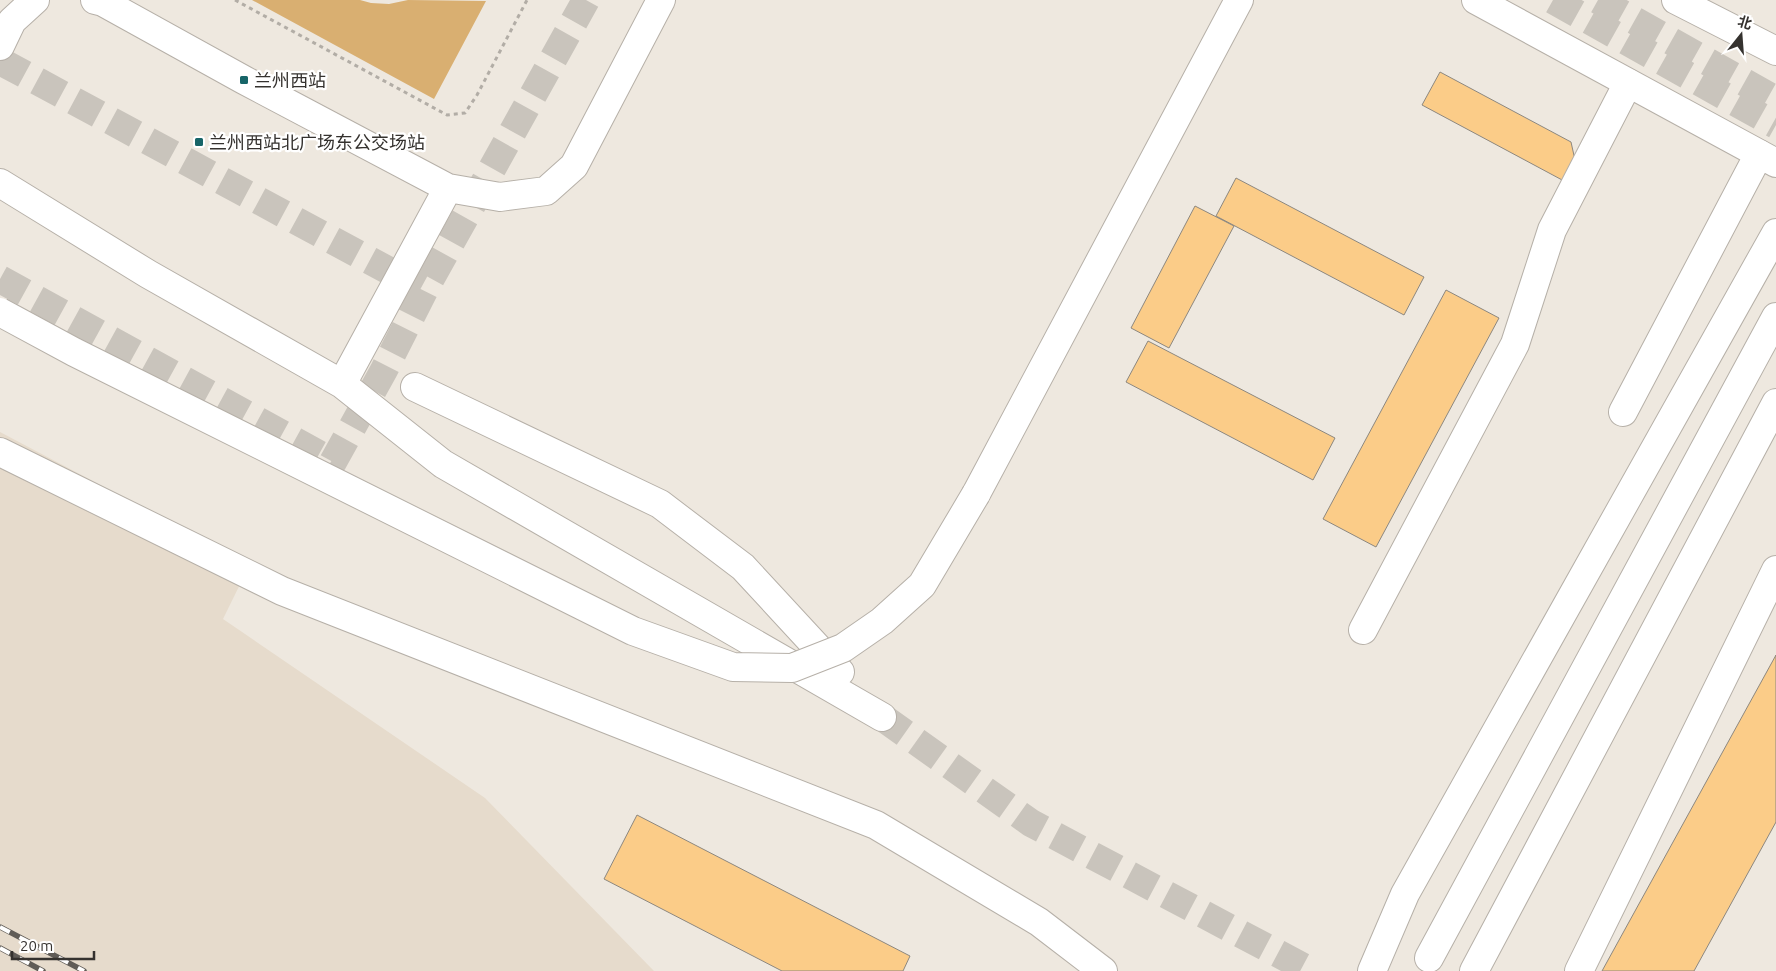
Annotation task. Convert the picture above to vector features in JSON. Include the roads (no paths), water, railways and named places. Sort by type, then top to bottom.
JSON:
[{"type":"main road","points":[[0,46],[12,21],[36,0]]},
{"type":"main road","points":[[95,0],[103,2],[244,80],[448,188],[500,198],[546,191],[574,166],[661,0]]},
{"type":"main road","points":[[0,312],[74,352],[633,631],[734,667],[792,668],[843,648],[882,621],[922,585],[976,494],[1239,0]]},
{"type":"main road","points":[[1476,0],[1768,159],[1623,412]]},
{"type":"main road","points":[[1676,0],[1776,51]]},
{"type":"main road","points":[[1362,630],[1515,344],[1552,230],[1628,83]]},
{"type":"main road","points":[[0,183],[148,274],[342,384],[443,464],[882,717],[743,568],[660,504],[415,387]]},
{"type":"main road","points":[[342,384],[448,188]]},
{"type":"main road","points":[[1372,971],[1405,894],[1776,233]]},
{"type":"main road","points":[[1428,958],[1776,317]]},
{"type":"main road","points":[[1474,971],[1776,403]]},
{"type":"main road","points":[[0,452],[282,591],[876,825],[1039,922],[1103,971]]},
{"type":"main road","points":[[1578,971],[1776,570]]},
{"type":"tunnel","points":[[0,279],[333,462],[384,370],[425,289],[586,0]]},
{"type":"tunnel","points":[[1553,0],[1776,125]]},
{"type":"tunnel","points":[[1598,0],[1776,100]]},
{"type":"tunnel","points":[[0,61],[421,288]]},
{"type":"tunnel","points":[[882,717],[1031,823],[1311,971]]},
{"type":"railway","points":[[0,927],[84,971]]},
{"type":"railway","points":[[0,948],[43,971]]},
{"type":"place","name":"兰州西站","points":[[244,80]]},
{"type":"place","name":"兰州西站北广场东公交场站","points":[[199,142]]}]
